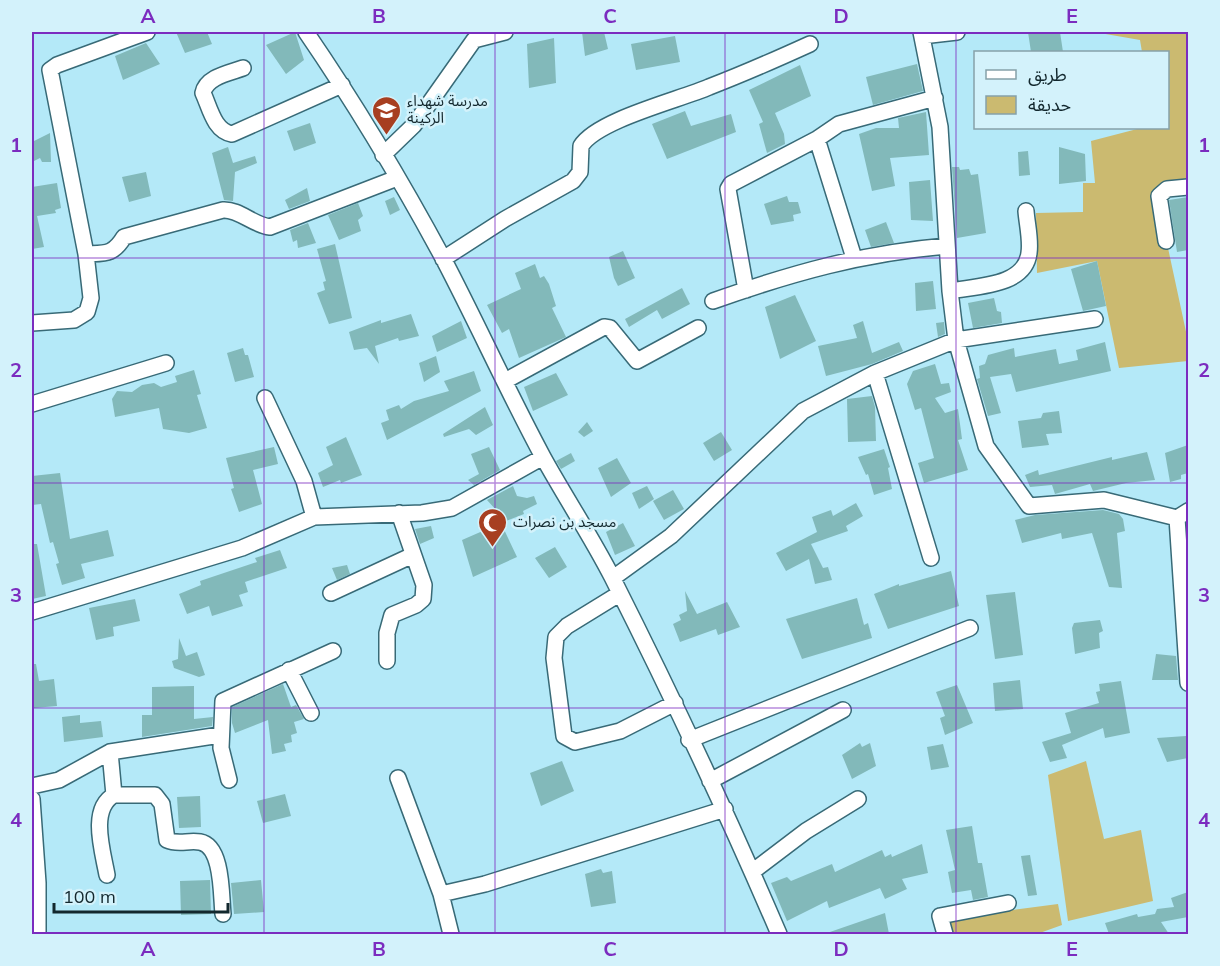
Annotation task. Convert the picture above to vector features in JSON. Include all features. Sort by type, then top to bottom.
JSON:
[{"type":"street","points":[[32,323],[74,320],[87,312],[91,297],[86,254],[50,70],[57,64],[147,32]]},
{"type":"street","points":[[306,32],[342,85],[443,259],[543,457],[613,578],[675,703],[689,740],[725,809],[779,934]]},
{"type":"street","points":[[383,155],[414,125],[473,36],[506,32]]},
{"type":"street","points":[[957,32],[922,34],[940,127],[950,291],[956,340],[986,446],[1029,506],[1104,500],[1183,514],[1188,683]]},
{"type":"street","points":[[443,259],[505,219],[573,181],[580,172],[581,146],[591,136],[629,116],[707,88],[810,44]]},
{"type":"street","points":[[243,68],[208,82],[203,93],[219,128],[232,134],[342,85]]},
{"type":"street","points":[[746,290],[729,185],[817,139],[839,124],[935,98]]},
{"type":"street","points":[[817,139],[854,258]]},
{"type":"street","points":[[86,254],[110,252],[117,249],[124,237],[223,210],[231,210],[259,226],[270,227],[397,178]]},
{"type":"street","points":[[1166,241],[1159,196],[1167,189],[1188,187]]},
{"type":"street","points":[[950,291],[1003,281],[1017,274],[1029,253],[1026,211]]},
{"type":"street","points":[[713,301],[854,258],[894,250],[947,246]]},
{"type":"street","points":[[613,578],[671,536],[804,411],[875,373],[956,340],[1095,319]]},
{"type":"street","points":[[505,381],[604,327],[610,328],[637,361],[698,328]]},
{"type":"street","points":[[32,404],[166,363]]},
{"type":"street","points":[[875,373],[931,558]]},
{"type":"street","points":[[265,398],[304,482],[314,517]]},
{"type":"street","points":[[32,612],[242,548],[314,517],[452,508],[543,457]]},
{"type":"street","points":[[387,661],[387,633],[392,615],[423,599],[424,585],[399,513]]},
{"type":"street","points":[[331,593],[413,555]]},
{"type":"street","points":[[619,594],[567,626],[556,637],[554,658],[564,736],[575,742],[620,731],[675,703]]},
{"type":"street","points":[[689,740],[970,628]]},
{"type":"street","points":[[229,780],[224,768],[220,735],[222,707],[226,699],[333,651]]},
{"type":"street","points":[[289,669],[311,713]]},
{"type":"street","points":[[710,781],[843,710]]},
{"type":"street","points":[[32,786],[59,780],[110,752],[220,735]]},
{"type":"street","points":[[110,752],[114,795]]},
{"type":"street","points":[[398,778],[441,894],[451,934]]},
{"type":"street","points":[[107,875],[100,809],[114,795],[154,795],[162,804],[167,840],[176,843],[199,841],[210,846],[217,858],[223,914]]},
{"type":"street","points":[[752,872],[806,831],[858,799]]},
{"type":"street","points":[[32,802],[38,883],[38,934]]},
{"type":"street","points":[[441,894],[485,884],[560,858],[725,809]]},
{"type":"street","points":[[945,934],[940,916],[1008,903]]},
{"type":"green space","points":[[1094,32],[1188,32],[1188,189],[1160,193],[1168,248],[1188,341],[1188,361],[1119,368],[1097,261],[1037,273],[1036,213],[1083,212],[1083,183],[1095,183],[1091,141],[1137,129],[1169,129],[1169,51],[1142,51],[1140,40]]},
{"type":"green space","points":[[1086,761],[1104,839],[1141,830],[1153,901],[1068,921],[1048,775]]},
{"type":"green space","points":[[1058,904],[1062,925],[1037,934],[949,934],[945,919]]},
{"type":"building","points":[[176,32],[207,32],[212,44],[185,53]]},
{"type":"building","points":[[295,32],[304,60],[286,74],[266,45]]},
{"type":"building","points":[[582,32],[604,32],[608,49],[585,56]]},
{"type":"building","points":[[1028,32],[1060,32],[1063,51],[1031,51]]},
{"type":"building","points":[[675,36],[680,62],[636,70],[631,44]]},
{"type":"building","points":[[554,38],[556,83],[529,88],[527,44]]},
{"type":"building","points":[[146,43],[160,64],[123,80],[115,56]]},
{"type":"building","points":[[917,64],[923,91],[873,105],[866,77]]},
{"type":"building","points":[[800,65],[811,96],[775,113],[784,134],[785,144],[767,153],[759,124],[763,122],[749,90]]},
{"type":"building","points":[[685,111],[691,126],[731,114],[736,132],[667,159],[652,124]]},
{"type":"building","points":[[926,112],[929,155],[890,158],[895,186],[872,191],[859,134],[876,128],[899,128],[898,118]]},
{"type":"building","points":[[310,123],[316,143],[294,151],[287,131]]},
{"type":"building","points":[[50,133],[51,162],[42,162],[40,158],[32,162],[32,142]]},
{"type":"building","points":[[228,147],[233,163],[255,156],[257,163],[235,172],[233,201],[224,200],[212,153]]},
{"type":"building","points":[[1059,147],[1085,154],[1086,181],[1059,184]]},
{"type":"building","points":[[1028,151],[1030,175],[1019,176],[1018,152]]},
{"type":"building","points":[[952,167],[959,167],[960,170],[969,169],[971,175],[978,174],[986,233],[957,238]]},
{"type":"building","points":[[146,172],[151,196],[129,202],[122,177]]},
{"type":"building","points":[[930,180],[933,221],[911,220],[909,182]]},
{"type":"building","points":[[57,183],[61,208],[55,210],[56,213],[37,216],[44,247],[32,249],[32,187]]},
{"type":"building","points":[[307,188],[310,201],[289,209],[285,200]]},
{"type":"building","points":[[787,196],[789,202],[798,202],[801,213],[793,215],[794,221],[771,225],[764,204]]},
{"type":"building","points":[[394,197],[400,210],[390,215],[385,201]]},
{"type":"building","points":[[1188,197],[1188,250],[1177,252],[1169,200]]},
{"type":"building","points":[[358,203],[363,216],[358,220],[361,231],[339,240],[328,215]]},
{"type":"building","points":[[886,222],[894,243],[871,247],[865,230]]},
{"type":"building","points":[[308,223],[316,243],[298,248],[297,240],[293,242],[290,230]]},
{"type":"building","points":[[335,244],[352,318],[329,324],[317,293],[325,290],[323,282],[326,281],[317,249]]},
{"type":"building","points":[[623,251],[635,278],[618,286],[609,257]]},
{"type":"building","points":[[1097,261],[1106,306],[1083,311],[1071,269]]},
{"type":"building","points":[[535,264],[540,278],[544,276],[549,284],[556,306],[552,308],[566,337],[519,358],[509,329],[502,333],[487,305],[521,289],[515,273]]},
{"type":"building","points":[[933,281],[936,309],[916,311],[915,283]]},
{"type":"building","points":[[682,288],[690,304],[662,319],[657,310],[629,327],[625,319]]},
{"type":"building","points":[[795,295],[816,341],[780,359],[765,307]]},
{"type":"building","points":[[994,298],[997,311],[1001,312],[1002,323],[973,328],[968,303]]},
{"type":"building","points":[[411,314],[419,336],[399,341],[398,338],[375,346],[379,364],[367,348],[354,350],[349,332],[381,320],[381,323]]},
{"type":"building","points":[[461,321],[467,338],[437,352],[432,336]]},
{"type":"building","points":[[863,321],[872,353],[899,342],[903,351],[872,364],[826,376],[818,346],[857,338],[853,325]]},
{"type":"building","points":[[944,322],[945,334],[938,337],[936,323]]},
{"type":"building","points":[[1105,342],[1111,371],[1016,392],[1011,374],[990,377],[1001,413],[988,416],[977,379],[980,378],[979,366],[985,364],[988,355],[1014,348],[1015,357],[1056,349],[1059,364],[1078,360],[1076,350]]},
{"type":"building","points":[[243,348],[245,355],[248,355],[254,377],[235,382],[227,353]]},
{"type":"building","points":[[436,356],[440,372],[424,382],[419,363]]},
{"type":"building","points":[[935,364],[941,384],[949,383],[951,392],[935,398],[945,413],[958,409],[962,439],[958,440],[968,470],[924,483],[918,463],[934,458],[921,408],[915,410],[907,384],[913,371]]},
{"type":"building","points":[[194,370],[201,394],[197,395],[207,428],[189,433],[163,429],[159,408],[115,417],[112,399],[117,391],[132,392],[142,385],[154,383],[161,387],[177,382],[175,376]]},
{"type":"building","points":[[474,371],[481,391],[387,440],[381,423],[389,420],[386,410],[399,405],[401,409],[414,401],[449,391],[444,381]]},
{"type":"building","points":[[556,373],[568,395],[533,411],[524,387]]},
{"type":"building","points":[[872,396],[875,407],[876,441],[848,442],[847,399]]},
{"type":"building","points":[[485,407],[493,425],[476,435],[469,429],[444,437],[443,434]]},
{"type":"building","points":[[1059,411],[1062,433],[1046,434],[1049,445],[1022,448],[1018,421],[1041,418],[1043,413]]},
{"type":"building","points":[[587,422],[593,431],[584,437],[578,432]]},
{"type":"building","points":[[721,432],[732,450],[714,461],[703,443]]},
{"type":"building","points":[[346,437],[362,475],[323,487],[318,473],[333,465],[326,447]]},
{"type":"building","points":[[1188,445],[1188,473],[1181,475],[1181,479],[1170,482],[1165,453]]},
{"type":"building","points":[[274,447],[278,464],[253,470],[262,504],[239,512],[231,489],[234,488],[226,458]]},
{"type":"building","points":[[489,447],[500,470],[474,485],[468,480],[479,474],[471,454]]},
{"type":"building","points":[[884,449],[890,467],[888,468],[892,489],[874,495],[868,474],[866,475],[858,457]]},
{"type":"building","points":[[1147,452],[1155,480],[1126,483],[1093,491],[1090,484],[1055,494],[1052,485],[1030,487],[1025,475],[1038,470],[1039,475],[1112,457],[1112,460]]},
{"type":"building","points":[[571,453],[575,461],[561,469],[556,461]]},
{"type":"building","points":[[617,458],[631,483],[611,497],[598,468]]},
{"type":"building","points":[[60,473],[70,539],[108,530],[114,556],[81,564],[85,578],[62,585],[56,564],[59,563],[53,542],[50,543],[41,504],[32,505],[32,476]]},
{"type":"building","points":[[513,486],[517,496],[527,498],[534,496],[537,504],[523,511],[524,514],[506,521],[487,500]]},
{"type":"building","points":[[647,486],[654,499],[639,509],[632,493]]},
{"type":"building","points":[[673,490],[684,509],[664,520],[653,501]]},
{"type":"building","points":[[856,503],[863,516],[846,526],[848,531],[811,544],[823,568],[828,567],[832,580],[815,584],[809,559],[786,571],[776,553],[817,532],[812,517],[831,510],[833,516]]},
{"type":"building","points":[[1103,510],[1119,514],[1123,519],[1125,531],[1117,533],[1122,588],[1109,587],[1092,533],[1062,539],[1061,533],[1022,543],[1015,520],[1035,515]]},
{"type":"building","points":[[501,523],[517,557],[473,577],[462,540]]},
{"type":"building","points":[[623,523],[635,546],[615,555],[606,532]]},
{"type":"building","points":[[431,526],[434,538],[420,544],[415,529]]},
{"type":"building","points":[[32,544],[37,544],[46,596],[32,599]]},
{"type":"building","points":[[555,547],[567,567],[549,578],[535,558]]},
{"type":"building","points":[[280,550],[287,568],[245,582],[248,592],[239,595],[243,606],[212,616],[209,606],[187,614],[179,594],[201,585],[200,581],[257,562],[255,558]]},
{"type":"building","points":[[347,565],[350,574],[337,580],[332,568]]},
{"type":"building","points":[[951,571],[959,606],[888,629],[874,594],[899,584],[899,586]]},
{"type":"building","points":[[685,591],[697,614],[727,602],[740,627],[718,635],[716,629],[680,642],[673,624],[681,620],[679,615],[687,611]]},
{"type":"building","points":[[1015,592],[1023,655],[995,659],[986,595]]},
{"type":"building","points":[[857,598],[864,625],[868,623],[872,638],[802,659],[786,619]]},
{"type":"building","points":[[135,599],[140,621],[113,627],[114,636],[96,640],[89,608]]},
{"type":"building","points":[[1100,620],[1103,631],[1099,633],[1100,648],[1075,654],[1072,628],[1074,623]]},
{"type":"building","points":[[179,638],[186,656],[197,652],[205,675],[199,677],[174,668],[172,661],[178,659]]},
{"type":"building","points":[[1156,654],[1176,656],[1178,680],[1152,680]]},
{"type":"building","points":[[32,664],[36,664],[39,681],[54,679],[57,706],[34,708]]},
{"type":"building","points":[[1020,680],[1023,709],[995,711],[993,683]]},
{"type":"building","points":[[1121,681],[1130,733],[1105,738],[1103,728],[1062,745],[1067,758],[1050,762],[1042,742],[1071,733],[1065,713],[1099,703],[1096,692],[1100,691],[1099,684]]},
{"type":"building","points":[[283,684],[291,707],[296,705],[304,719],[294,722],[297,733],[291,735],[292,742],[284,744],[286,751],[272,754],[268,720],[235,733],[232,723],[232,707]]},
{"type":"building","points":[[957,685],[973,723],[945,735],[940,718],[945,716],[936,692]]},
{"type":"building","points":[[194,686],[194,719],[213,717],[212,726],[142,737],[142,715],[152,715],[152,687]]},
{"type":"building","points":[[80,715],[80,723],[101,721],[103,737],[64,742],[62,717]]},
{"type":"building","points":[[1186,736],[1188,758],[1167,762],[1157,738]]},
{"type":"building","points":[[860,743],[862,747],[870,743],[876,766],[852,779],[842,755]]},
{"type":"building","points":[[943,744],[949,767],[931,770],[927,747]]},
{"type":"building","points":[[562,761],[574,791],[541,806],[530,773]]},
{"type":"building","points":[[285,794],[291,816],[263,823],[257,801]]},
{"type":"building","points":[[200,796],[201,827],[179,828],[177,797]]},
{"type":"building","points":[[972,826],[978,863],[982,863],[988,897],[973,900],[971,890],[952,893],[948,872],[955,870],[946,830]]},
{"type":"building","points":[[922,844],[928,873],[902,879],[907,889],[885,899],[880,888],[829,908],[827,901],[787,921],[771,883],[787,877],[791,881],[832,864],[835,872],[882,850],[885,857],[891,854],[892,857]]},
{"type":"building","points":[[1030,855],[1037,895],[1028,896],[1021,856]]},
{"type":"building","points":[[601,869],[603,873],[612,871],[616,903],[591,907],[585,874]]},
{"type":"building","points":[[210,880],[211,914],[181,915],[180,881]]},
{"type":"building","points":[[261,880],[264,912],[234,914],[231,883]]},
{"type":"building","points":[[1188,892],[1188,917],[1161,922],[1169,934],[1109,934],[1105,923],[1137,914],[1138,917],[1155,914],[1157,909],[1174,907],[1171,898]]},
{"type":"building","points":[[885,913],[889,934],[827,934],[827,933]]},
{"type":"place","name":"مدرسة شهداء الركينة","points":[[386,136]]},
{"type":"place","name":"مسجد بن نصرات","points":[[492,548]]}]
